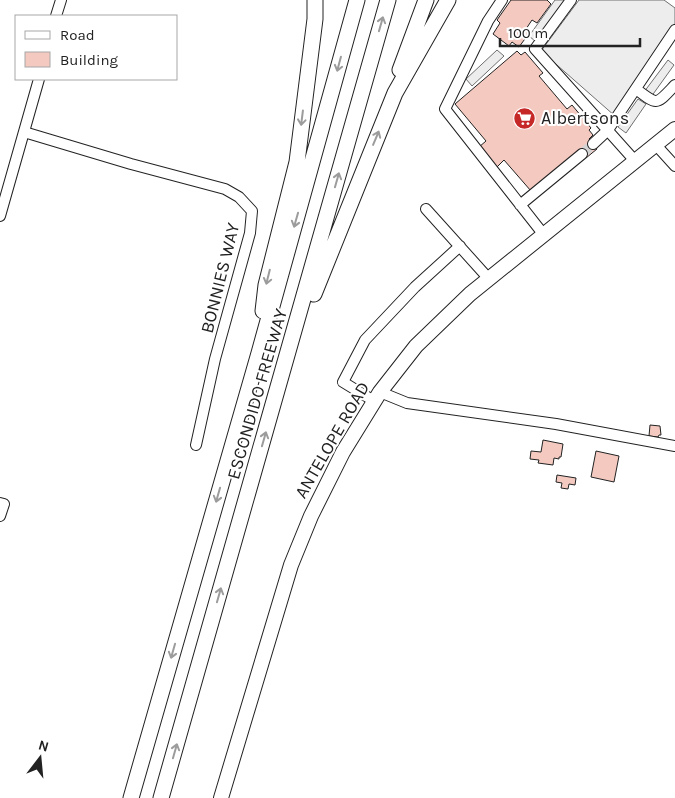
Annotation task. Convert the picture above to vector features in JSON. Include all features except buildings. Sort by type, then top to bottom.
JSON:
[{"type":"highway","points":[[259,353],[266,285],[297,162],[315,19],[315,0]]},
{"type":"highway","points":[[346,0],[343,12],[346,39]]},
{"type":"highway","name":"ESCONDIDO FREEWAY","points":[[131,798],[259,353],[357,0]]},
{"type":"highway","name":"ESCONDIDO FREEWAY","points":[[161,798],[388,0]]},
{"type":"highway","points":[[395,93],[400,70],[426,0]]},
{"type":"highway","points":[[286,362],[395,93],[448,0]]},
{"type":"main road","name":"ANTELOPE ROAD","points":[[221,798],[291,564],[311,516],[342,452],[377,396],[416,346],[440,322],[489,279],[675,129]]},
{"type":"street","points":[[56,15],[61,0]]},
{"type":"street","points":[[502,0],[488,21],[445,109],[544,235]]},
{"type":"street","points":[[572,0],[535,49],[636,162]]},
{"type":"street","points":[[593,144],[608,130],[675,30]]},
{"type":"street","points":[[0,216],[39,80]]},
{"type":"street","points":[[636,88],[650,100],[656,101],[661,100],[675,85]]},
{"type":"street","name":"BONNIES WAY","points":[[24,132],[131,164],[225,189],[238,197],[252,211],[250,233],[215,359],[196,445]]},
{"type":"street","points":[[656,146],[675,166]]},
{"type":"street","points":[[520,206],[582,154]]},
{"type":"street","points":[[426,209],[489,279]]},
{"type":"street","points":[[460,246],[415,287],[365,340],[343,382],[377,396],[407,403],[556,424],[675,446]]},
{"type":"street","points":[[0,503],[4,504],[0,516]]},
{"type":"shaded area","points":[[555,0],[565,0],[535,41],[529,36]]},
{"type":"shaded area","points":[[579,0],[664,0],[675,8],[675,29],[615,116],[541,51]]},
{"type":"shaded area","points":[[497,50],[504,56],[472,86],[466,79]]},
{"type":"shaded area","points":[[668,60],[674,65],[651,97],[644,92]]},
{"type":"shaded area","points":[[638,99],[646,104],[626,133],[618,127]]},
{"type":"tunnel","points":[[582,154],[593,144]]},
{"type":"place","name":"Albertsons","points":[[525,118]]}]
